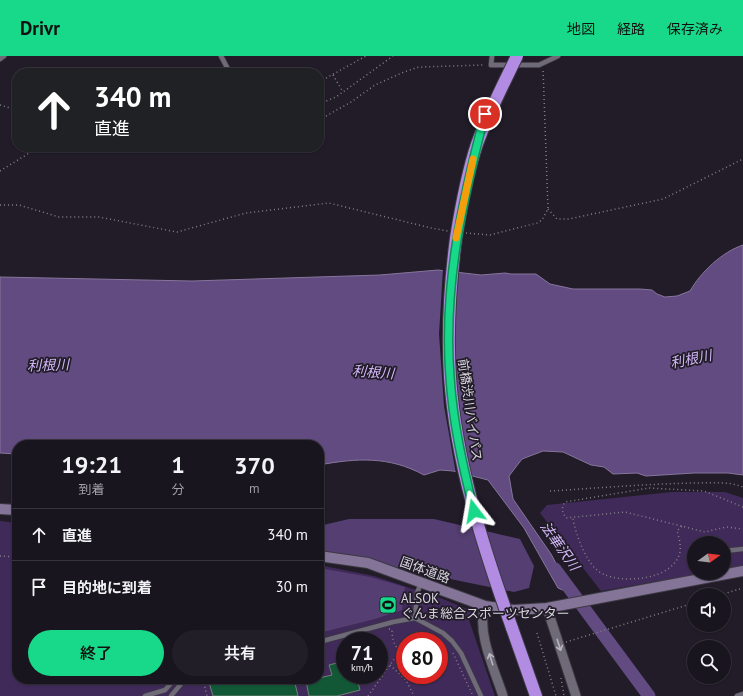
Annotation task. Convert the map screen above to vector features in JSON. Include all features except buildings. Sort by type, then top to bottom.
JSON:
[{"type":"highway","points":[[477,144],[485,114],[508,56]]},
{"type":"highway","name":"前橋渋川バイパス","points":[[517,56],[477,144],[458,224],[451,276],[448,334],[450,378],[457,432],[469,490],[492,572],[536,696]]},
{"type":"street","points":[[0,509],[12,510]]},
{"type":"street","name":"国体道路","points":[[324,557],[368,563],[485,606],[514,610],[547,608],[743,571]]},
{"type":"street","points":[[485,606],[482,615],[484,638],[503,696]]},
{"type":"street","points":[[547,608],[576,696]]},
{"type":"lane","points":[[0,59],[4,56]]},
{"type":"lane","points":[[221,56],[227,68]]},
{"type":"lane","points":[[492,56],[491,65],[543,64],[549,59],[558,56]]},
{"type":"lane","points":[[731,550],[743,549]]},
{"type":"lane","points":[[415,618],[417,593],[422,582]]},
{"type":"lane","points":[[324,641],[393,622],[415,618],[444,633],[452,641],[460,653],[481,696]]},
{"type":"lane","points":[[145,696],[165,690],[172,684]]},
{"type":"lane","points":[[172,696],[180,684]]},
{"type":"lane","points":[[170,687],[172,696]]},
{"type":"lane","points":[[737,696],[743,694]]},
{"type":"path","points":[[324,80],[366,56]]},
{"type":"path","points":[[324,102],[343,92],[393,56]]},
{"type":"path","points":[[461,232],[490,235],[537,223],[542,220],[548,209],[543,64]]},
{"type":"path","points":[[324,117],[390,77],[419,67],[491,65]]},
{"type":"path","points":[[333,75],[343,92]]},
{"type":"path","points":[[0,105],[12,109]]},
{"type":"path","points":[[0,171],[31,152]]},
{"type":"path","points":[[548,209],[557,219],[568,219],[663,199],[743,159]]},
{"type":"path","points":[[0,205],[19,205],[60,217],[99,217],[177,232],[246,213],[329,203],[453,232]]},
{"type":"path","points":[[550,491],[661,484],[734,483],[743,486]]},
{"type":"path","points":[[743,507],[704,490],[649,488],[565,502],[562,507],[566,518],[625,512],[705,532],[726,527],[743,529]]},
{"type":"path","points":[[572,518],[584,552],[592,564],[602,574],[620,578],[648,577],[665,571],[674,563],[680,547],[677,531],[682,526]]},
{"type":"path","points":[[0,556],[12,557]]},
{"type":"path","points":[[731,592],[743,588]]},
{"type":"path","points":[[559,645],[593,633],[687,605]]},
{"type":"path","points":[[382,631],[389,629],[392,630],[394,644],[396,646]]},
{"type":"path","points":[[537,633],[556,696]]},
{"type":"path","points":[[451,650],[473,696]]},
{"type":"path","points":[[368,696],[396,657]]},
{"type":"path","points":[[390,665],[406,680],[414,696]]},
{"type":"path","points":[[204,684],[207,696]]},
{"type":"shaded area","points":[[672,492],[725,492],[743,498],[743,566],[731,569],[731,536],[687,536],[687,576],[601,591],[540,513],[547,505]]},
{"type":"shaded area","points":[[349,519],[434,519],[520,539],[534,566],[529,588],[514,592],[324,553],[324,525]]},
{"type":"shaded area","name":"ALSOK ぐんま総合スポーツセンター","points":[[0,521],[12,522],[12,684],[324,684],[324,566],[374,576],[443,599],[472,611],[469,620],[495,696],[0,696]]},
{"type":"shaded area","points":[[324,569],[370,577],[405,587],[402,610],[375,619],[324,632]]},
{"type":"water","name":"利根川","points":[[743,245],[743,475],[728,473],[694,473],[646,476],[637,473],[613,474],[604,467],[591,465],[563,452],[543,451],[522,459],[509,476],[513,499],[551,554],[566,582],[565,591],[558,588],[524,528],[488,480],[453,471],[440,470],[424,475],[398,464],[373,460],[347,461],[324,464],[324,440],[12,440],[12,454],[0,453],[0,277],[192,281],[380,275],[438,270],[481,275],[505,273],[536,274],[550,284],[573,289],[652,290],[665,297],[677,296],[690,291],[706,270],[727,252]]},
{"type":"pier","points":[[443,269],[457,270],[454,303],[454,356],[458,405],[471,478],[456,474],[444,406],[439,334]]},
{"type":"waterway","name":"法華沢川","points":[[555,569],[649,696]]},
{"type":"slow traffic","points":[[456,238],[473,159]]},
{"type":"place","name":"ALSOK ぐんま総合スポーツセンター","points":[[388,605]]},
{"type":"route","points":[[474,511],[461,456],[453,405],[448,334],[451,276],[458,224],[485,114]]}]
